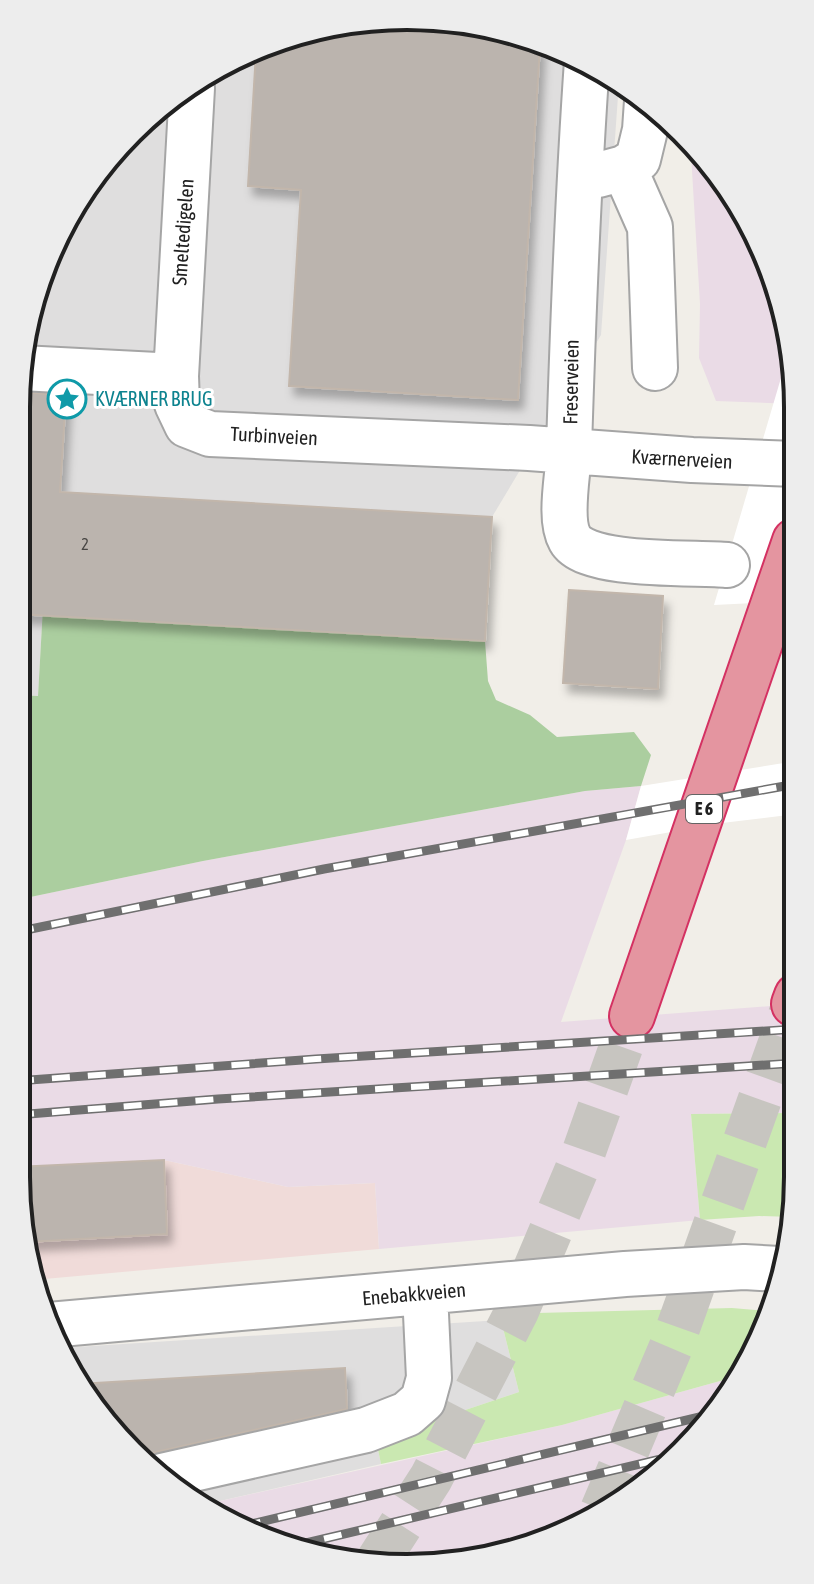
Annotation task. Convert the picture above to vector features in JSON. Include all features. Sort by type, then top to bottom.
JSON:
[{"type":"highway","name":"E 6","points":[[632,1016],[784,576]]},
{"type":"street","name":"Freserveien","points":[[586,76],[564,506],[570,539],[585,552],[606,559],[727,565]]},
{"type":"street","name":"Smeltedigelen","points":[[176,376],[191,98]]},
{"type":"street","points":[[579,180],[624,168],[638,159],[646,116]]},
{"type":"street","points":[[624,168],[650,227],[655,368]]},
{"type":"street","points":[[32,369],[176,376]]},
{"type":"street","name":"Turbinveien","points":[[176,376],[177,404],[187,425],[210,434],[529,448],[569,453]]},
{"type":"street","name":"Kværnerveien","points":[[569,453],[784,463]]},
{"type":"street","name":"Enebakkveien","points":[[60,1324],[625,1274],[744,1267],[773,1269]]},
{"type":"street","points":[[174,1473],[366,1430],[407,1414],[423,1400],[429,1378],[425,1293]]},
{"type":"shaded area","points":[[407,30],[481,37],[551,59],[618,95],[601,335],[492,517],[485,641],[99,618],[43,608],[38,696],[30,696],[30,407],[37,333],[50,286],[69,240],[108,177],[140,140],[177,108],[240,69],[286,50],[358,33]]},
{"type":"shaded area","points":[[691,160],[733,219],[764,286],[777,333],[784,404],[716,401],[699,358],[700,304]]},
{"type":"shaded area","points":[[641,786],[626,840],[561,1022],[784,1005],[784,1113],[691,1114],[700,1220],[379,1249],[375,1183],[288,1187],[164,1160],[30,1166],[30,897],[203,861],[585,791]]},
{"type":"shaded area","points":[[164,1160],[288,1187],[375,1183],[379,1249],[44,1279],[33,1226],[30,1167]]},
{"type":"shaded area","points":[[501,1320],[519,1392],[376,1440],[381,1464],[216,1502],[177,1476],[140,1444],[108,1407],[71,1347]]},
{"type":"shaded area","points":[[724,1380],[706,1407],[674,1444],[637,1476],[574,1515],[528,1534],[481,1547],[407,1554],[333,1547],[286,1534],[216,1502],[562,1425]]},
{"type":"green space","points":[[43,607],[99,618],[485,641],[488,681],[496,700],[530,715],[557,737],[634,732],[651,755],[641,786],[585,791],[203,861],[30,897],[30,696],[38,696]]},
{"type":"green space","points":[[784,1113],[782,1217],[700,1220],[691,1114]]},
{"type":"green space","points":[[732,1308],[759,1310],[745,1344],[724,1380],[562,1425],[381,1464],[376,1440],[519,1392],[501,1320],[537,1313]]},
{"type":"pier","points":[[782,374],[784,602],[714,605]]},
{"type":"pier","points":[[784,763],[784,815],[626,840],[641,786]]},
{"type":"building","points":[[407,30],[481,37],[539,54],[518,400],[289,386],[301,190],[248,186],[255,62],[333,37]]},
{"type":"building","points":[[31,393],[66,395],[60,492],[492,517],[485,641],[30,615]]},
{"type":"building","points":[[569,590],[663,596],[658,689],[563,683]]},
{"type":"building","points":[[164,1160],[167,1234],[35,1242],[30,1166]]},
{"type":"building","points":[[345,1368],[347,1409],[152,1454],[108,1407],[92,1383]]},
{"type":"tunnel","points":[[383,1553],[431,1478],[517,1311],[582,1157],[632,1016]]},
{"type":"tunnel","points":[[608,1495],[673,1342],[784,1032]]},
{"type":"railway","points":[[30,929],[324,869],[784,786]]},
{"type":"railway","points":[[30,1080],[784,1030]]},
{"type":"railway","points":[[30,1114],[784,1064]]},
{"type":"railway","points":[[257,1523],[697,1418]]},
{"type":"railway","points":[[312,1542],[656,1460]]},
{"type":"place","name":"KVÆRNER BRUG","points":[[67,399]]}]
